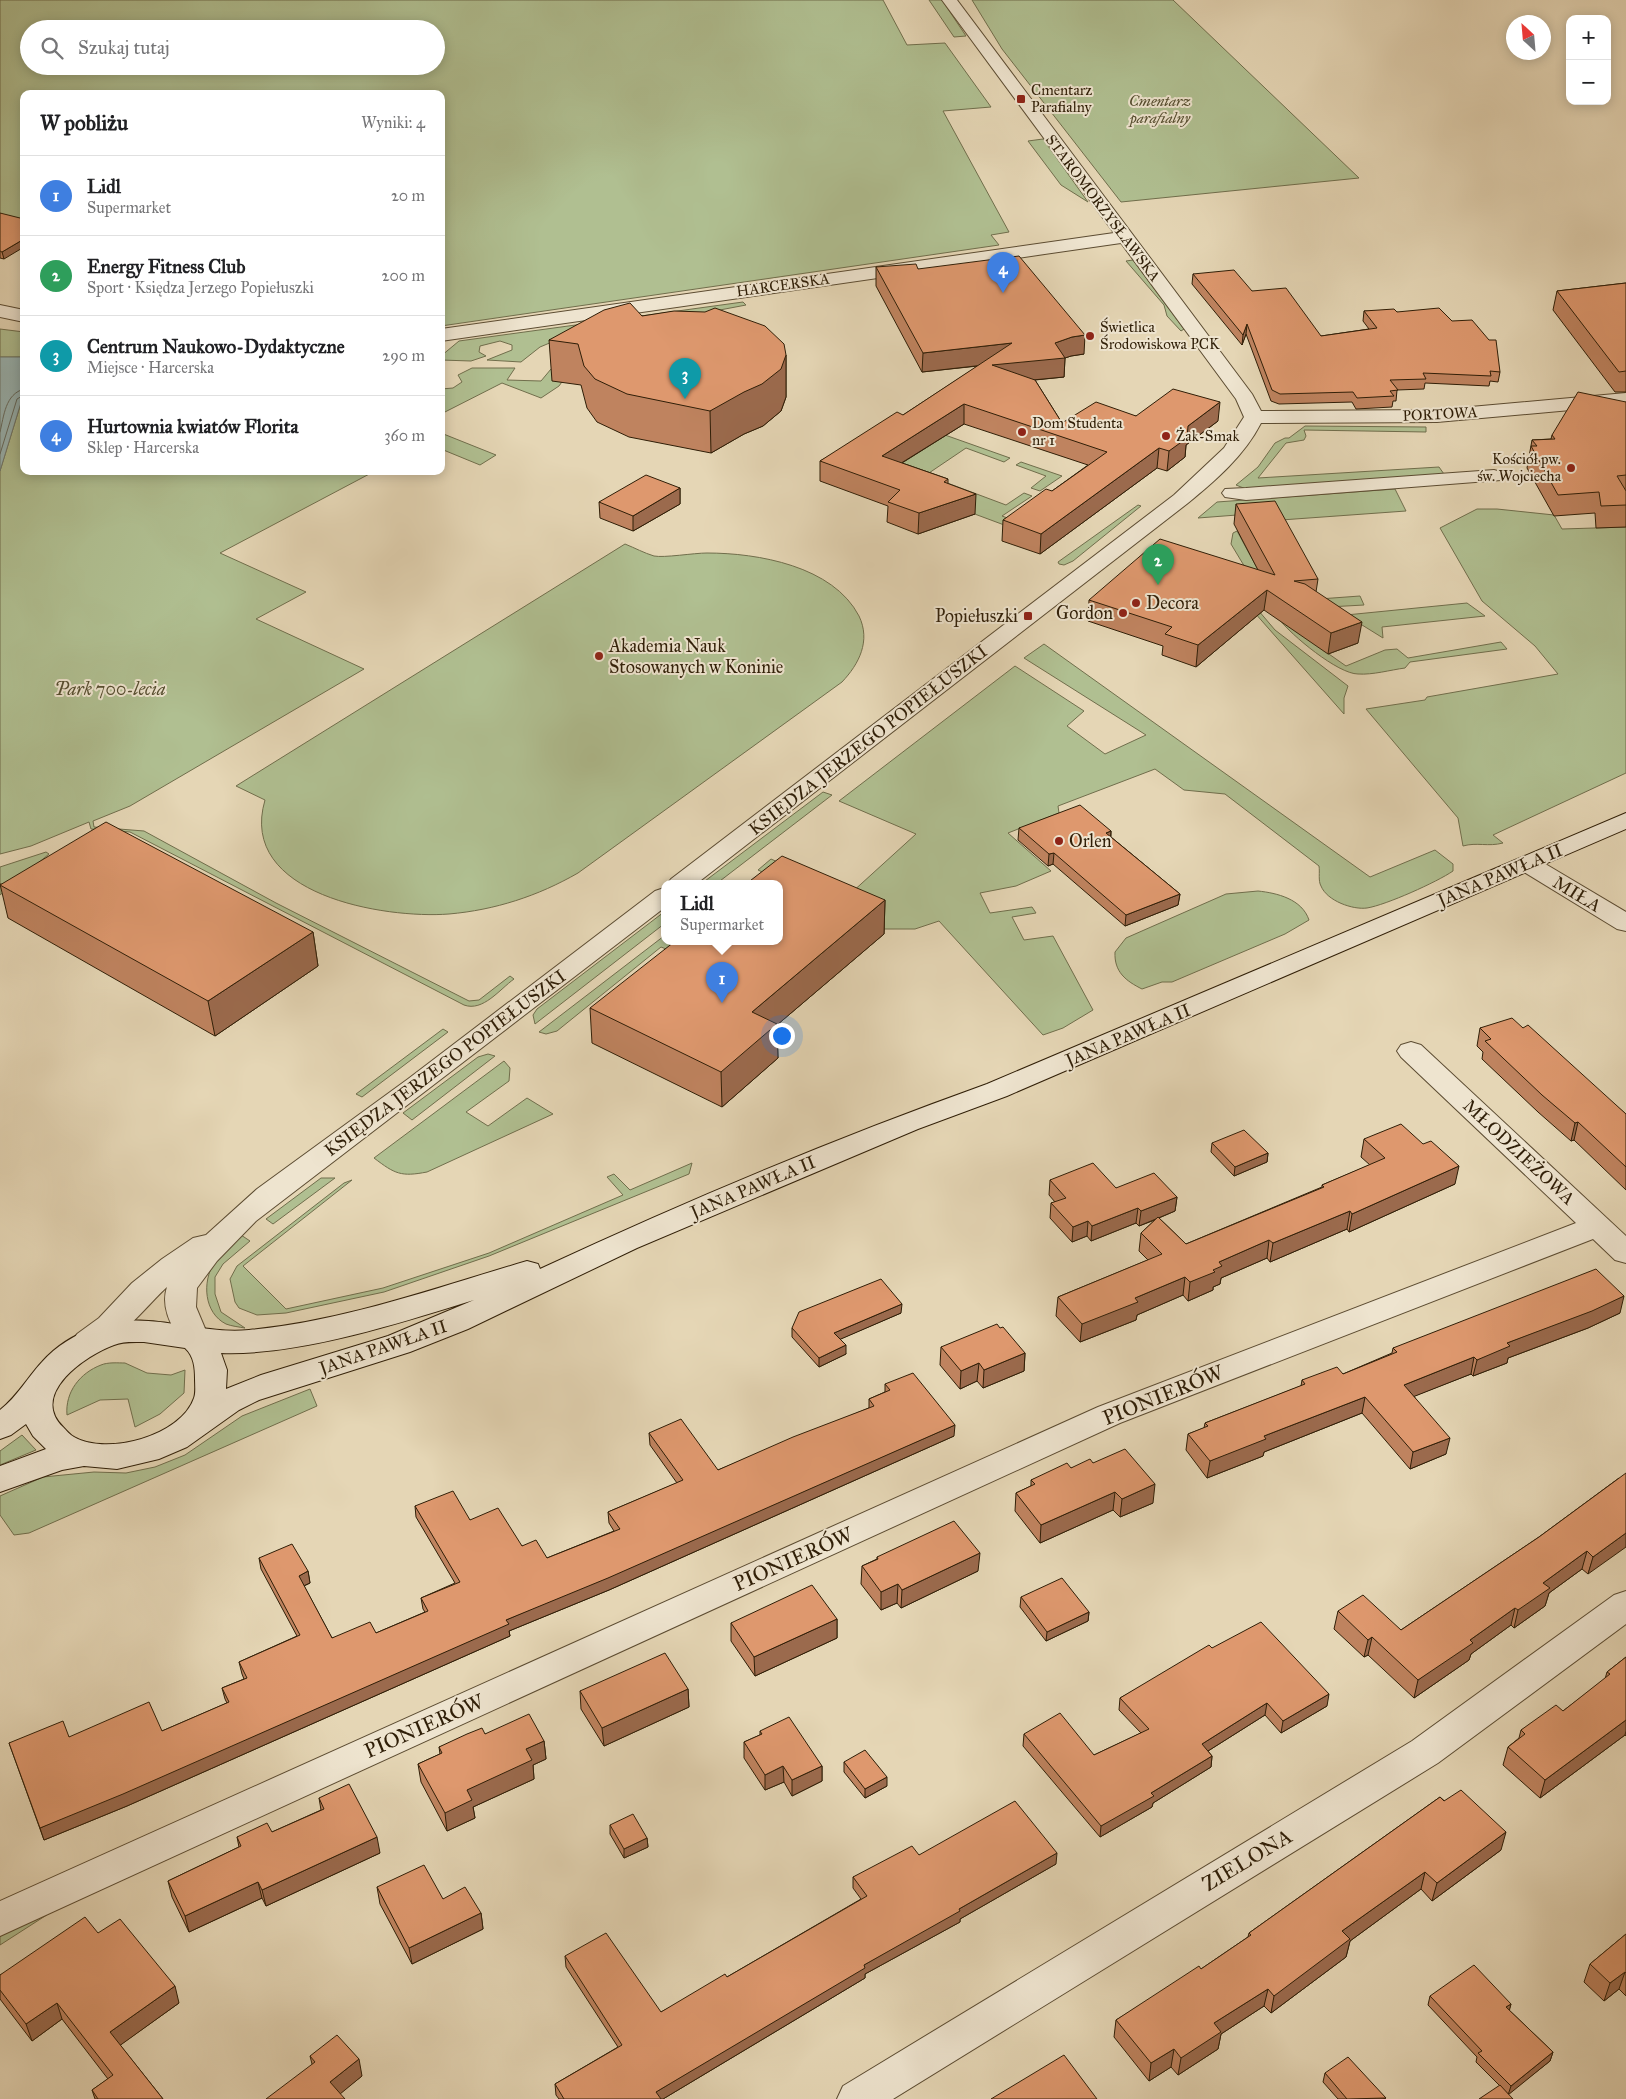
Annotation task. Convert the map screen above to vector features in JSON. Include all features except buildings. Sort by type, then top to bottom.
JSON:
[{"type":"street","name":"STAROMORZYSŁAWSKA","points":[[949,0],[1245,398],[1254,417]]},
{"type":"street","name":"HARCERSKA","points":[[445,334],[1125,237]]},
{"type":"street","points":[[0,312],[20,315]]},
{"type":"street","name":"PORTOWA","points":[[1254,417],[1437,416],[1626,399]]},
{"type":"street","name":"KSIĘDZA JERZEGO POPIEŁUSZKI","points":[[685,880],[1181,499],[1231,454],[1246,436],[1254,417]]},
{"type":"street","points":[[1232,493],[1246,494],[1494,476]]},
{"type":"street","name":"JANA PAWŁA II","points":[[194,1427],[228,1402],[248,1392],[424,1334],[457,1321],[626,1241],[908,1122],[997,1090],[1528,864],[1626,820]]},
{"type":"street","name":"MIŁA","points":[[1528,864],[1626,923]]},
{"type":"street","name":"KSIĘDZA JERZEGO POPIEŁUSZKI","points":[[88,1342],[110,1326],[143,1291],[173,1266],[226,1230],[329,1150],[380,1114],[661,898]]},
{"type":"street","name":"MŁODZIEŻOWA","points":[[1412,1051],[1626,1253]]},
{"type":"street","name":"PIONIERÓW","points":[[0,1918],[1109,1415],[1597,1226]]},
{"type":"street","name":"KSIĘDZA JERZEGO POPIEŁUSZKI","points":[[194,1338],[181,1310],[180,1298],[182,1288],[195,1267],[226,1230]]},
{"type":"street","name":"JANA PAWŁA II","points":[[194,1338],[207,1341],[253,1340],[318,1330],[438,1300],[626,1241]]},
{"type":"street","points":[[0,1427],[19,1412],[55,1366],[70,1353],[88,1342],[109,1334],[151,1330],[194,1338],[204,1350],[213,1379],[206,1410],[194,1427],[155,1448],[132,1455],[110,1457],[84,1454],[70,1450],[54,1440],[44,1427],[38,1412],[39,1397],[44,1381]]},
{"type":"street","points":[[0,1480],[43,1462],[63,1456],[84,1454]]},
{"type":"street","name":"ZIELONA","points":[[856,2099],[1425,1752],[1626,1605]]},
{"type":"green space","points":[[0,0],[883,0],[907,45],[945,43],[991,107],[943,111],[1009,232],[991,235],[999,245],[445,325],[445,90],[20,90],[20,223],[0,218]]},
{"type":"green space","points":[[929,0],[942,0],[966,36],[954,37]]},
{"type":"green space","name":"Cmentarz parafialny","points":[[972,0],[1173,0],[1359,178],[1121,202],[1002,49]]},
{"type":"green space","points":[[1043,139],[1088,202],[1061,185],[1028,141]]},
{"type":"green space","points":[[1133,260],[1184,329],[1181,331],[1167,316],[1164,305],[1126,261]]},
{"type":"green space","points":[[743,302],[746,305],[552,342],[540,347],[521,362],[487,360],[512,350],[512,345],[500,341],[480,346],[479,352],[486,356],[471,361],[445,360],[445,353],[459,341]]},
{"type":"green space","points":[[0,329],[20,332],[20,357],[0,357]]},
{"type":"green space","points":[[472,368],[515,368],[507,380],[541,381],[551,369],[569,372],[559,386],[541,398],[502,383],[445,412],[445,389],[453,388],[462,382],[458,375]]},
{"type":"green space","name":"Park 700-lecia","points":[[20,406],[20,475],[367,475],[220,553],[306,592],[256,619],[364,669],[130,806],[93,821],[94,827],[144,831],[276,903],[469,1001],[479,1000],[510,976],[514,979],[484,1002],[478,1005],[464,1005],[130,832],[91,829],[89,822],[31,846],[0,854],[0,471]]},
{"type":"green space","points":[[1305,426],[1426,427],[1426,432],[1304,430],[1306,436],[1304,440],[1286,443],[1258,478],[1439,467],[1444,474],[1246,489],[1236,485],[1258,467],[1275,443],[1289,438]]},
{"type":"green space","points":[[445,435],[496,455],[480,465],[445,451]]},
{"type":"green space","points":[[945,435],[1010,458],[1004,462],[966,448],[926,475],[1006,505],[1024,493],[1032,496],[1002,516],[1023,524],[1023,532],[878,478]]},
{"type":"green space","points":[[1021,462],[1062,476],[1040,491],[1031,488],[1046,476],[1016,465]]},
{"type":"green space","points":[[1395,489],[1406,511],[1281,520],[1237,515],[1198,518],[1217,502]]},
{"type":"green space","points":[[1138,505],[1141,506],[1073,561],[1064,565],[1059,564],[1058,562]]},
{"type":"green space","points":[[1477,509],[1497,509],[1554,515],[1562,529],[1626,527],[1626,773],[1493,835],[1503,843],[1463,846],[1458,818],[1366,709],[1425,700],[1427,697],[1558,674],[1535,646],[1482,601],[1440,528]]},
{"type":"green space","points":[[1237,531],[1276,603],[1264,599],[1231,544],[1233,533]]},
{"type":"green space","points":[[625,544],[654,556],[707,553],[749,556],[771,560],[813,574],[831,585],[847,599],[859,616],[864,634],[861,652],[854,668],[842,682],[578,873],[547,889],[516,901],[483,909],[449,914],[389,912],[355,905],[322,894],[294,879],[273,859],[262,832],[265,800],[236,786]]},
{"type":"green space","points":[[1209,561],[1219,564],[1275,630],[1348,686],[1344,698],[1344,714]]},
{"type":"green space","points":[[1360,596],[1364,605],[1328,607],[1319,599]]},
{"type":"green space","points":[[1467,603],[1485,616],[1382,627],[1383,638],[1346,615]]},
{"type":"green space","points":[[1279,619],[1346,666],[1385,650],[1397,649],[1408,658],[1501,642],[1507,649],[1410,662],[1405,668],[1358,674],[1339,668],[1327,661],[1304,643]]},
{"type":"green space","points":[[1044,644],[1370,877],[1435,850],[1453,864],[1453,871],[1424,887],[1398,898],[1367,908],[1355,908],[1334,900],[1329,896],[1321,886],[1319,866],[1225,794],[1184,790],[1155,769],[1058,806],[1059,813],[1008,833],[1051,871],[1016,886],[980,893],[990,913],[1032,907],[1036,913],[1012,917],[1024,940],[1053,936],[1093,1010],[1063,1028],[1043,1035],[939,921],[915,929],[884,929],[783,882],[783,880],[758,870],[771,859],[850,894],[916,834],[839,801],[1015,666],[1084,711],[1067,726],[1105,754],[1146,735],[1024,658]]},
{"type":"green space","points":[[823,792],[832,795],[721,880],[706,880]]},
{"type":"green space","points":[[46,852],[49,854],[0,895],[0,867]]},
{"type":"green space","points":[[1258,891],[1288,898],[1301,907],[1309,920],[1285,934],[1172,982],[1162,982],[1142,989],[1126,979],[1119,970],[1115,959],[1115,952],[1126,938],[1226,894]]},
{"type":"green space","points":[[661,914],[661,926],[535,1024],[533,1015],[537,1009]]},
{"type":"green space","points":[[661,938],[661,945],[683,945],[674,952],[661,947],[557,1031],[546,1034],[539,1032]]},
{"type":"green space","points":[[443,1029],[448,1032],[362,1097],[356,1094]]},
{"type":"green space","points":[[488,1054],[495,1056],[412,1120],[403,1113],[478,1057]]},
{"type":"green space","points":[[504,1061],[510,1068],[509,1081],[466,1112],[488,1126],[527,1098],[553,1114],[427,1172],[399,1173],[387,1168],[374,1158]]},
{"type":"green space","points":[[692,1163],[689,1174],[489,1256],[384,1292],[286,1313],[257,1315],[239,1308],[235,1302],[230,1279],[237,1266],[344,1183],[352,1180],[243,1266],[286,1309],[383,1288],[489,1253],[623,1195],[607,1177],[614,1174],[630,1190]]},
{"type":"green space","points":[[321,1178],[335,1178],[273,1224],[266,1219]]},
{"type":"green space","points":[[241,1235],[250,1241],[223,1264],[215,1277],[215,1294],[221,1312],[245,1328],[228,1325],[219,1319],[209,1305],[207,1296],[208,1279],[214,1263]]},
{"type":"green space","points":[[125,1363],[147,1373],[171,1375],[185,1370],[184,1393],[160,1414],[135,1427],[128,1399],[100,1400],[67,1415],[71,1391],[80,1378],[104,1364]]},
{"type":"green space","points":[[310,1389],[317,1406],[29,1533],[14,1535],[0,1515],[0,1496],[43,1477],[94,1472],[126,1473],[155,1467],[185,1455],[242,1416]]},
{"type":"green space","points":[[22,1435],[36,1450],[0,1465],[0,1451]]},
{"type":"green space","points":[[56,1909],[0,1945],[0,1935]]},
{"type":"water","points":[[0,357],[20,357],[20,406],[0,471]]},
{"type":"place","name":"Cmentarz Parafialny","points":[[1021,99]]},
{"type":"place","name":"Hurtownia kwiatów Florita","points":[[1003,293]]},
{"type":"place","name":"Świetlica Środowiskowa PCK","points":[[1090,336]]},
{"type":"place","name":"Centrum Naukowo-Dydaktyczne","points":[[685,399]]},
{"type":"place","name":"Dom Studenta nr 1","points":[[1022,432]]},
{"type":"place","name":"Żak-Smak","points":[[1166,436]]},
{"type":"place","name":"Kościół pw. św. Wojciecha","points":[[1571,468]]},
{"type":"place","name":"Energy Fitness Club","points":[[1158,585]]},
{"type":"place","name":"Decora","points":[[1136,603]]},
{"type":"place","name":"Gordon","points":[[1123,613]]},
{"type":"place","name":"Popiełuszki","points":[[1028,616]]},
{"type":"place","name":"Akademia Nauk Stosowanych w Koninie","points":[[599,656]]},
{"type":"place","name":"Orlen","points":[[1059,841]]},
{"type":"place","name":"Lidl","points":[[722,1003]]}]
